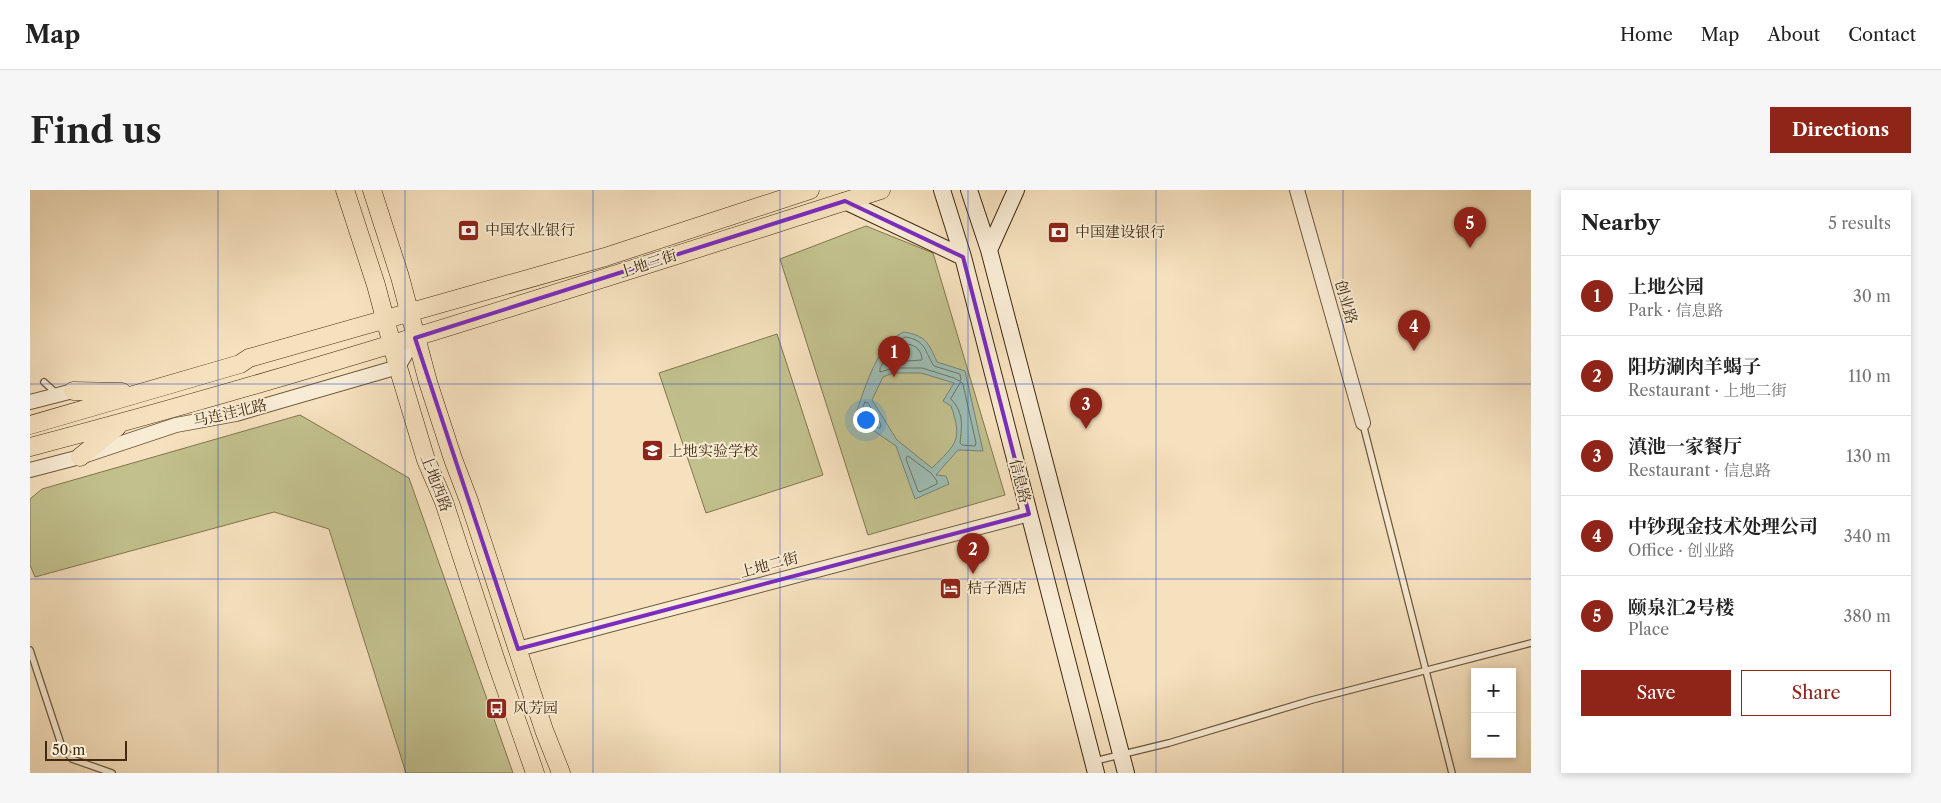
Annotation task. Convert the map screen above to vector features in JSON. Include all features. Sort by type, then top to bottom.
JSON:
[{"type":"main road","name":"上地西路","points":[[345,190],[426,460],[444,502],[535,773]]},
{"type":"main road","name":"上地西路","points":[[372,190],[400,277],[408,312],[453,459],[469,501],[544,730],[561,773]]},
{"type":"main road","name":"上地三街","points":[[385,319],[605,257],[810,190]]},
{"type":"main road","name":"上地三街","points":[[392,346],[881,190]]},
{"type":"main road","name":"信息路","points":[[942,190],[963,257],[1095,767]]},
{"type":"main road","name":"信息路","points":[[969,190],[989,250],[1126,773]]},
{"type":"main road","points":[[989,250],[1016,190]]},
{"type":"main road","points":[[845,201],[963,257]]},
{"type":"main road","points":[[30,425],[240,364],[250,358],[385,319]]},
{"type":"main road","name":"马连洼北路","points":[[30,447],[122,423],[392,346]]},
{"type":"main road","points":[[65,393],[140,392]]},
{"type":"main road","points":[[80,457],[122,423]]},
{"type":"street","name":"创业路","points":[[1297,190],[1363,423]]},
{"type":"street","points":[[398,366],[416,338]]},
{"type":"street","name":"马连洼北路","points":[[30,470],[80,457],[176,425],[236,414],[398,366]]},
{"type":"street","points":[[30,402],[65,393]]},
{"type":"street","name":"上地二街","points":[[518,649],[1029,514]]},
{"type":"lane","points":[[44,382],[65,393]]},
{"type":"lane","points":[[1363,423],[1452,773]]},
{"type":"lane","points":[[1095,767],[1121,755],[1169,743],[1312,700],[1531,643]]},
{"type":"lane","points":[[30,650],[62,747],[72,759],[112,773]]},
{"type":"highlighted area","points":[[845,201],[963,257],[1029,514],[518,649],[415,338]]},
{"type":"shaded area","points":[[866,226],[933,253],[1005,495],[868,535],[780,259]]},
{"type":"shaded area","points":[[777,334],[823,475],[706,513],[659,373]]},
{"type":"shaded area","points":[[300,415],[409,478],[513,773],[406,773],[329,529],[274,512],[35,577],[30,565],[30,499],[42,489]]},
{"type":"water","points":[[904,332],[922,338],[931,349],[937,362],[965,371],[983,451],[958,450],[936,475],[946,476],[949,484],[915,499],[896,446],[855,418],[874,365],[885,346]],"holes":[[[893,373],[921,373],[954,383],[943,401],[951,406],[957,435],[952,447],[932,468],[897,440],[872,400],[883,377]]]},
{"type":"place","name":"中国农业银行","points":[[469,230]]},
{"type":"place","name":"中国建设银行","points":[[1059,232]]},
{"type":"place","name":"颐泉汇2号楼","points":[[1470,248]]},
{"type":"place","name":"中钞现金技术处理公司","points":[[1414,351]]},
{"type":"place","name":"上地公园","points":[[894,377]]},
{"type":"place","name":"滇池一家餐厅","points":[[1086,429]]},
{"type":"place","name":"上地实验学校","points":[[652,451]]},
{"type":"place","name":"阳坊涮肉羊蝎子","points":[[973,574]]},
{"type":"place","name":"桔子酒店","points":[[951,588]]},
{"type":"place","name":"风芳园","points":[[497,708]]}]
